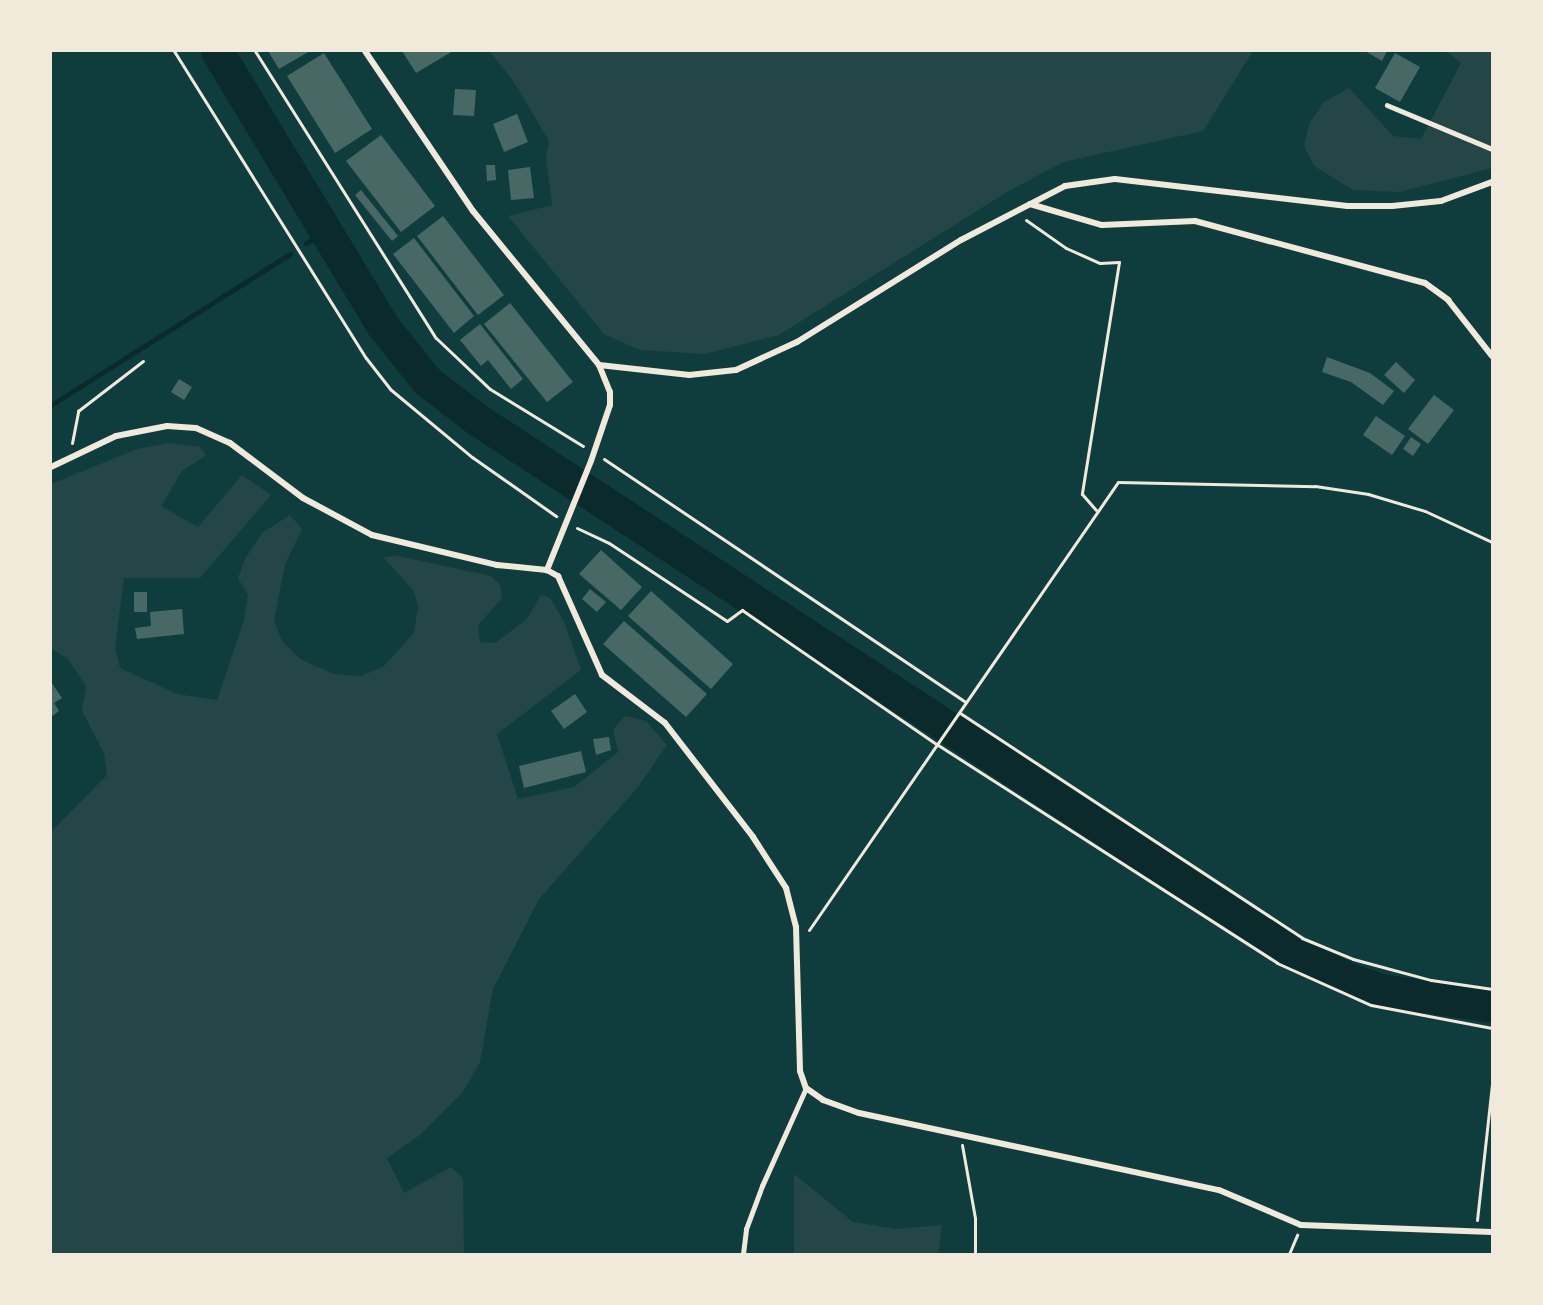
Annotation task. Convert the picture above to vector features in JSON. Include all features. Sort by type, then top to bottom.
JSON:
[{"type":"street","points":[[365,51],[473,211],[599,365],[610,392],[610,405],[591,461],[547,570]]},
{"type":"street","points":[[599,365],[689,375],[736,370],[797,342],[1015,210],[1065,186],[1115,179],[1347,206],[1392,206],[1441,201],[1492,182]]},
{"type":"street","points":[[1029,204],[1102,225],[1195,221],[1425,283],[1448,300],[1492,356]]},
{"type":"street","points":[[51,467],[71,456],[125,434],[167,426],[196,428],[230,443],[303,498],[372,535],[497,565],[547,570],[558,576],[602,675],[665,723],[776,870],[793,910],[797,948],[798,1039],[806,1088],[823,1100],[859,1113],[1219,1190],[1301,1225],[1322,1229],[1476,1229],[1492,1232]]},
{"type":"lane","points":[[1387,105],[1492,149]]},
{"type":"lane","points":[[743,1254],[746,1229],[762,1186],[806,1088]]},
{"type":"path","points":[[174,51],[366,358],[390,388],[472,457],[566,523],[609,543],[727,621],[742,610],[938,745],[1277,963],[1371,1005],[1492,1028]]},
{"type":"path","points":[[255,51],[436,338],[490,389],[594,452],[966,702]]},
{"type":"path","points":[[1015,210],[1066,248],[1100,263],[1119,262],[1082,494],[1095,510]]},
{"type":"path","points":[[71,456],[78,411],[144,361]]},
{"type":"path","points":[[797,948],[938,745],[1095,510],[1118,482],[1315,486],[1368,494],[1425,511],[1492,542]]},
{"type":"path","points":[[959,713],[1302,938],[1365,962],[1431,980],[1492,989]]},
{"type":"path","points":[[1476,1229],[1492,1085]]},
{"type":"path","points":[[961,1135],[975,1218],[975,1254]]},
{"type":"path","points":[[1289,1254],[1301,1225]]},
{"type":"shaded area","points":[[489,51],[1253,51],[1203,131],[1063,162],[1007,192],[779,335],[705,354],[640,350],[604,334],[508,216],[552,205],[546,158],[549,141],[512,79]]},
{"type":"shaded area","points":[[1446,51],[1492,51],[1492,168],[1400,192],[1353,190],[1314,166],[1304,146],[1309,124],[1324,102],[1349,88],[1393,136],[1421,139],[1461,63]]},
{"type":"shaded area","points":[[168,443],[200,447],[206,455],[182,471],[161,506],[198,527],[242,475],[271,495],[200,578],[124,578],[115,647],[120,668],[177,694],[217,700],[244,620],[248,595],[238,578],[245,559],[262,533],[290,515],[302,529],[285,564],[274,621],[282,641],[300,659],[334,674],[361,676],[383,667],[414,633],[418,606],[414,591],[383,557],[398,556],[491,576],[500,585],[502,598],[478,625],[480,642],[495,643],[527,619],[541,595],[550,598],[564,622],[581,670],[497,734],[518,799],[574,787],[618,752],[613,730],[625,716],[646,721],[667,745],[637,788],[539,899],[493,989],[480,1062],[463,1092],[420,1135],[387,1158],[404,1193],[451,1167],[463,1178],[464,1254],[51,1254],[51,832],[107,775],[104,753],[82,711],[86,686],[68,659],[51,648],[51,484],[137,449]]},
{"type":"shaded area","points":[[794,1174],[853,1222],[895,1229],[942,1225],[938,1254],[794,1254]]},
{"type":"building","points":[[268,51],[310,51],[279,69]]},
{"type":"building","points":[[402,51],[453,51],[416,73]]},
{"type":"building","points":[[1365,51],[1387,51],[1382,61]]},
{"type":"building","points":[[324,53],[372,129],[335,153],[287,76]]},
{"type":"building","points":[[1395,53],[1420,67],[1400,102],[1375,88]]},
{"type":"building","points":[[455,89],[476,90],[474,116],[453,115]]},
{"type":"building","points":[[517,114],[528,142],[504,152],[493,124]]},
{"type":"building","points":[[381,135],[435,206],[401,232],[346,161]]},
{"type":"building","points":[[486,165],[495,165],[496,180],[487,181]]},
{"type":"building","points":[[530,167],[534,198],[511,200],[508,170]]},
{"type":"building","points":[[361,190],[398,236],[392,241],[355,195]]},
{"type":"building","points":[[443,216],[504,295],[478,315],[417,236]]},
{"type":"building","points":[[414,238],[474,316],[454,333],[393,254]]},
{"type":"building","points":[[510,303],[573,382],[547,402],[484,324]]},
{"type":"building","points":[[480,324],[523,379],[511,389],[488,360],[481,366],[460,340]]},
{"type":"building","points":[[1327,357],[1370,373],[1394,391],[1383,405],[1351,382],[1322,372]]},
{"type":"building","points":[[1396,362],[1415,380],[1404,393],[1384,375]]},
{"type":"building","points":[[179,379],[192,387],[184,400],[171,392]]},
{"type":"building","points":[[1434,395],[1454,410],[1428,444],[1408,429]]},
{"type":"building","points":[[1376,416],[1405,436],[1392,455],[1363,435]]},
{"type":"building","points":[[1411,437],[1421,444],[1413,456],[1403,449]]},
{"type":"building","points":[[601,550],[642,587],[621,610],[579,574]]},
{"type":"building","points":[[590,589],[606,602],[597,612],[582,599]]},
{"type":"building","points":[[651,591],[733,664],[711,689],[628,616]]},
{"type":"building","points":[[134,592],[147,592],[147,612],[134,612]]},
{"type":"building","points":[[182,609],[184,634],[137,639],[135,628],[151,626],[150,612]]},
{"type":"building","points":[[624,621],[707,694],[686,717],[603,644]]},
{"type":"building","points":[[51,682],[62,698],[54,703],[59,711],[51,717]]},
{"type":"building","points":[[575,694],[587,712],[564,729],[551,711]]},
{"type":"building","points":[[609,737],[611,750],[596,755],[593,739]]},
{"type":"building","points":[[581,751],[586,772],[524,788],[519,766]]},
{"type":"waterway","points":[[217,51],[383,326],[427,381],[478,420],[1284,947],[1351,980],[1381,990],[1492,1006]]},
{"type":"waterway","points":[[306,243],[326,231]]},
{"type":"waterway","points":[[51,405],[290,254]]}]
